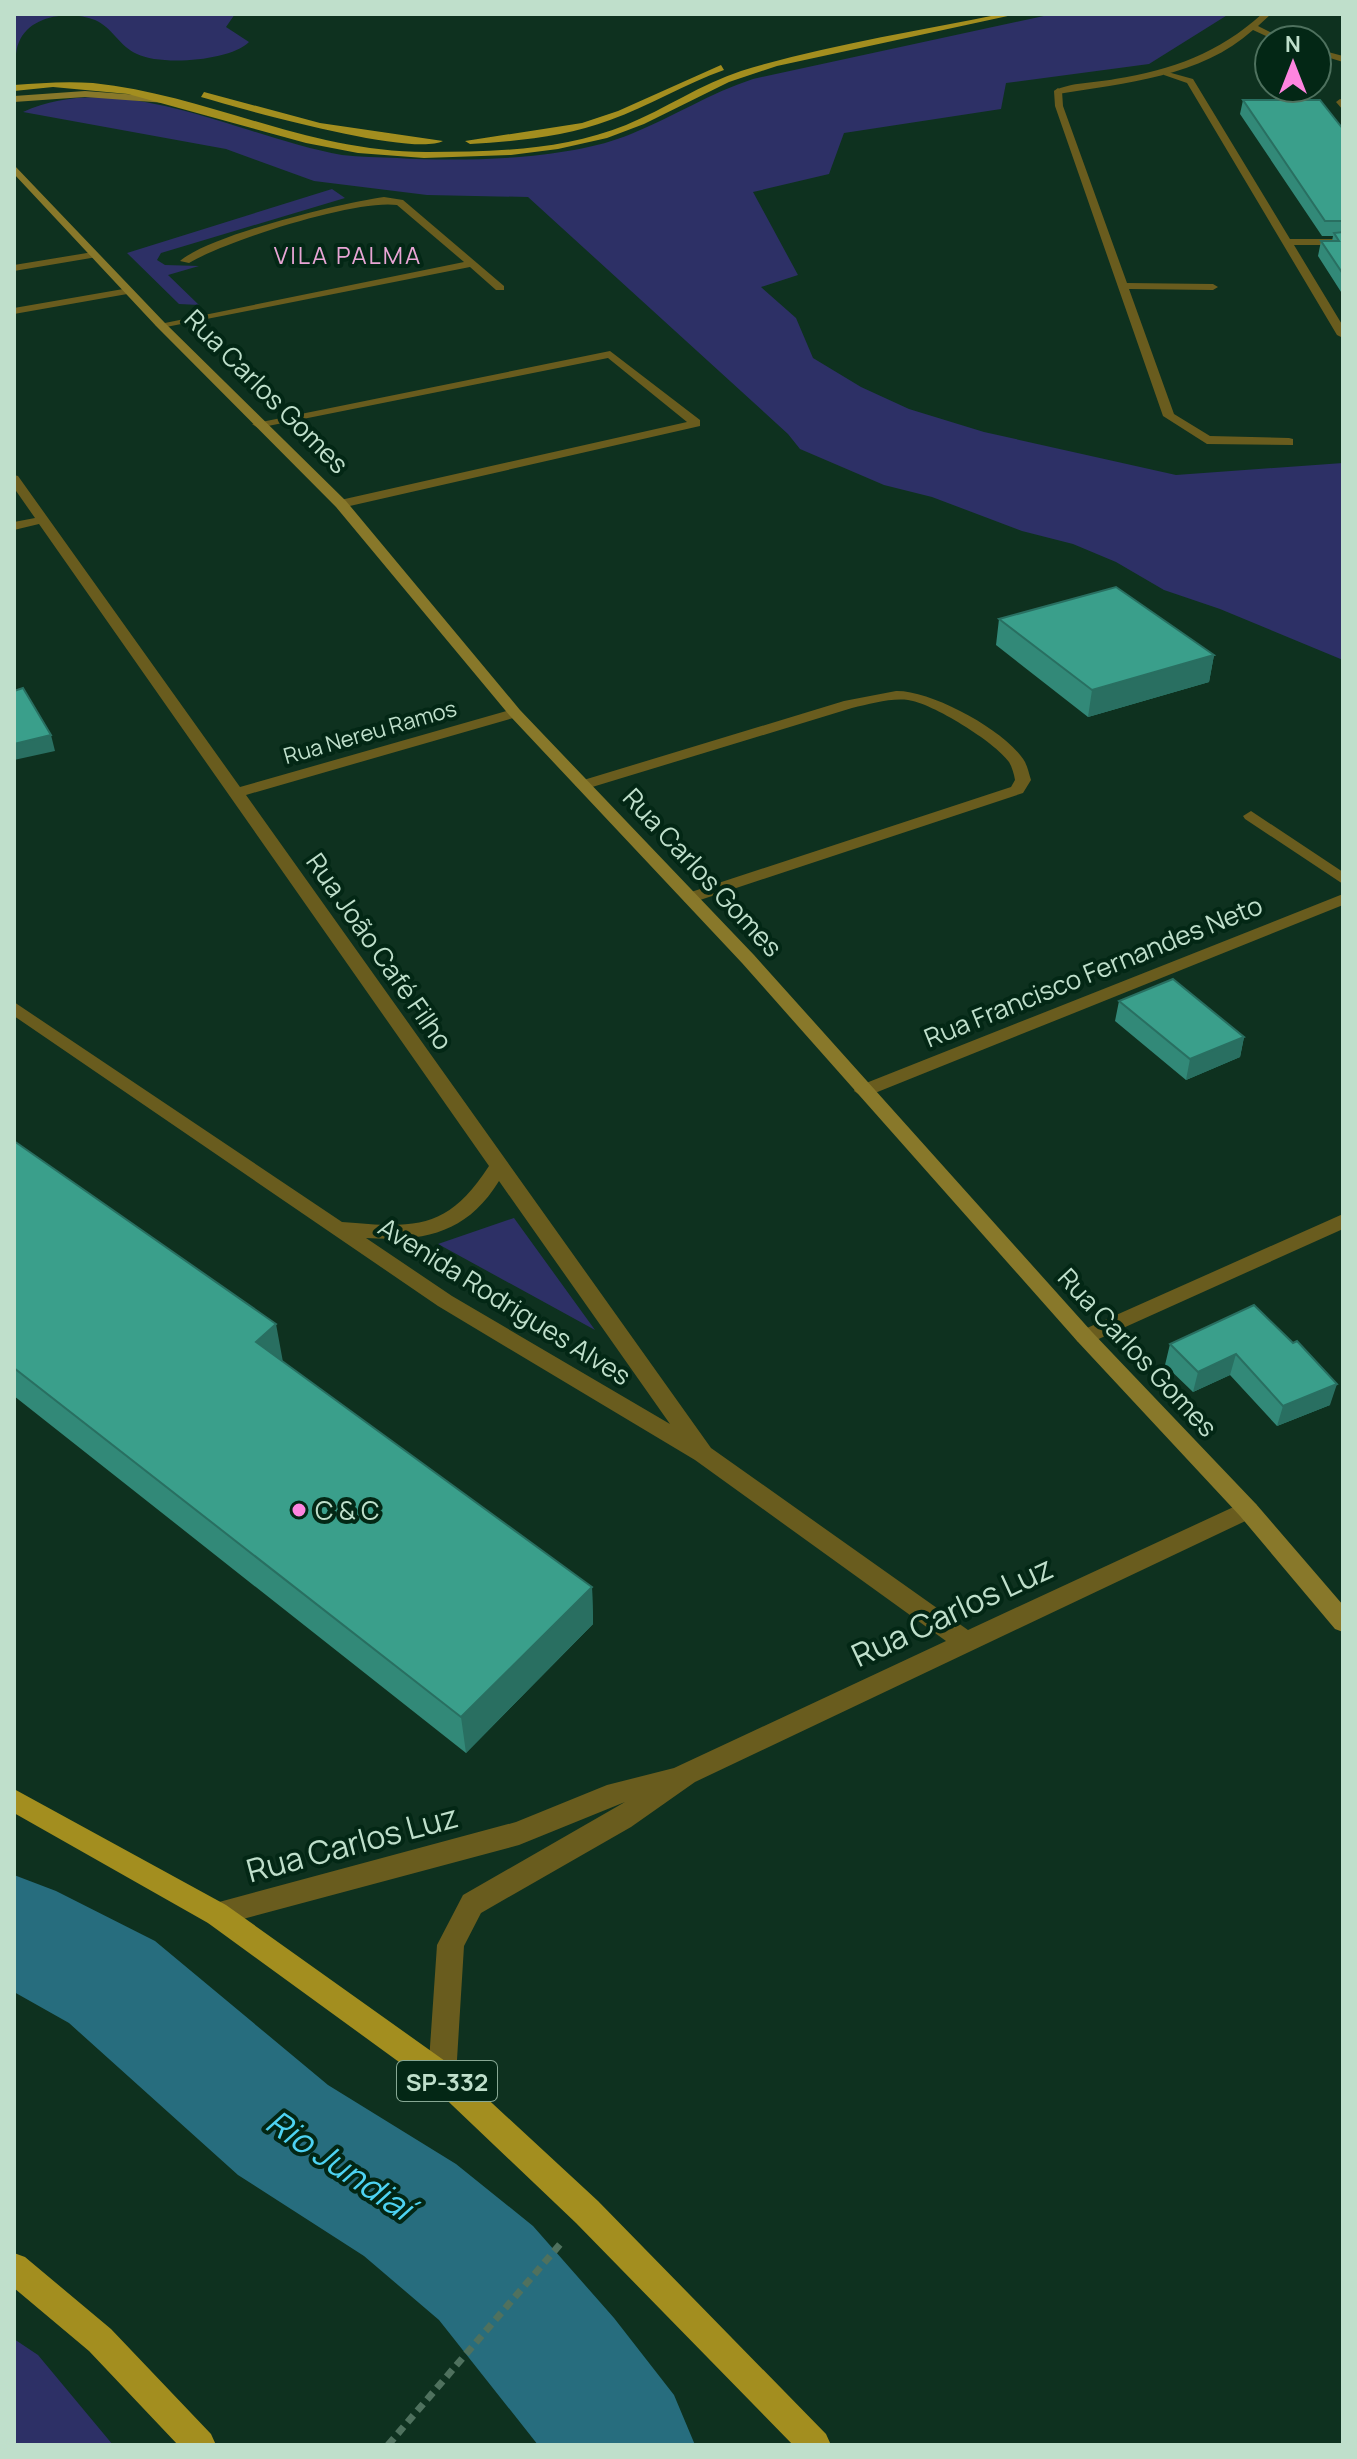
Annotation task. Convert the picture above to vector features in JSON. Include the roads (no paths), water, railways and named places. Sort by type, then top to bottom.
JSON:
[{"type":"main road","points":[[740,63],[964,14]]},
{"type":"main road","points":[[14,88],[93,86],[177,100],[335,146],[401,155],[502,153],[553,147],[609,134],[645,120],[713,85],[770,66],[1013,14]]},
{"type":"main road","points":[[463,141],[532,136],[576,127],[620,114],[685,82],[726,67]]},
{"type":"main road","points":[[14,80],[112,77]]},
{"type":"main road","points":[[195,92],[329,130],[408,141],[451,142]]},
{"type":"main road","points":[[14,99],[85,94],[177,100]]},
{"type":"main road","points":[[14,107],[85,94]]},
{"type":"main road","name":"Rua Carlos Gomes","points":[[14,168],[161,325],[341,504],[515,713],[691,898],[1085,1337],[1248,1510],[1343,1622]]},
{"type":"main road","name":"SP-332","points":[[14,1800],[217,1914],[442,2076],[587,2212],[815,2445]]},
{"type":"main road","points":[[14,2268],[100,2340],[200,2445]]},
{"type":"street","points":[[1253,29],[1200,62],[1167,73],[1058,91],[1059,106],[1169,416],[1207,440],[1289,442]]},
{"type":"street","points":[[1167,73],[1190,81],[1343,335]]},
{"type":"street","points":[[185,261],[208,247],[354,204],[384,200],[400,202],[500,288]]},
{"type":"street","points":[[1287,242],[1343,242]]},
{"type":"street","points":[[14,268],[93,255]]},
{"type":"street","points":[[161,325],[470,264]]},
{"type":"street","points":[[1123,286],[1213,287]]},
{"type":"street","points":[[14,311],[129,291]]},
{"type":"street","points":[[258,424],[610,354],[696,423],[341,504]]},
{"type":"street","name":"Rua João Café Filho","points":[[14,479],[703,1454]]},
{"type":"street","points":[[14,526],[41,520]]},
{"type":"street","points":[[583,785],[849,704],[886,697],[909,696],[932,701],[1017,761],[1023,780],[1017,790],[691,898]]},
{"type":"street","name":"Rua Nereu Ramos","points":[[237,793],[515,713]]},
{"type":"street","points":[[1251,816],[1343,879]]},
{"type":"street","name":"Rua Francisco Fernandes Neto","points":[[863,1091],[1343,899]]},
{"type":"street","name":"Avenida Rodrigues Alves","points":[[14,1008],[445,1301],[703,1454],[966,1642]]},
{"type":"street","points":[[333,1227],[398,1234],[435,1227],[470,1207],[499,1166]]},
{"type":"street","points":[[1085,1337],[1343,1221]]},
{"type":"street","name":"Rua Carlos Luz","points":[[217,1914],[519,1833],[607,1796],[686,1774],[1248,1510]]},
{"type":"street","name":"Rua Carlos Luz","points":[[442,2076],[451,1945],[472,1904],[622,1819],[686,1774]]},
{"type":"waterway","name":"Rio Jundiaí","points":[[14,1930],[112,1982],[283,2130],[410,2210],[486,2273],[565,2367],[624,2445]]},
{"type":"place","name":"C & C","points":[[299,1510]]},
{"type":"district","name":"VILA PALMA","points":[[348,254]]}]
